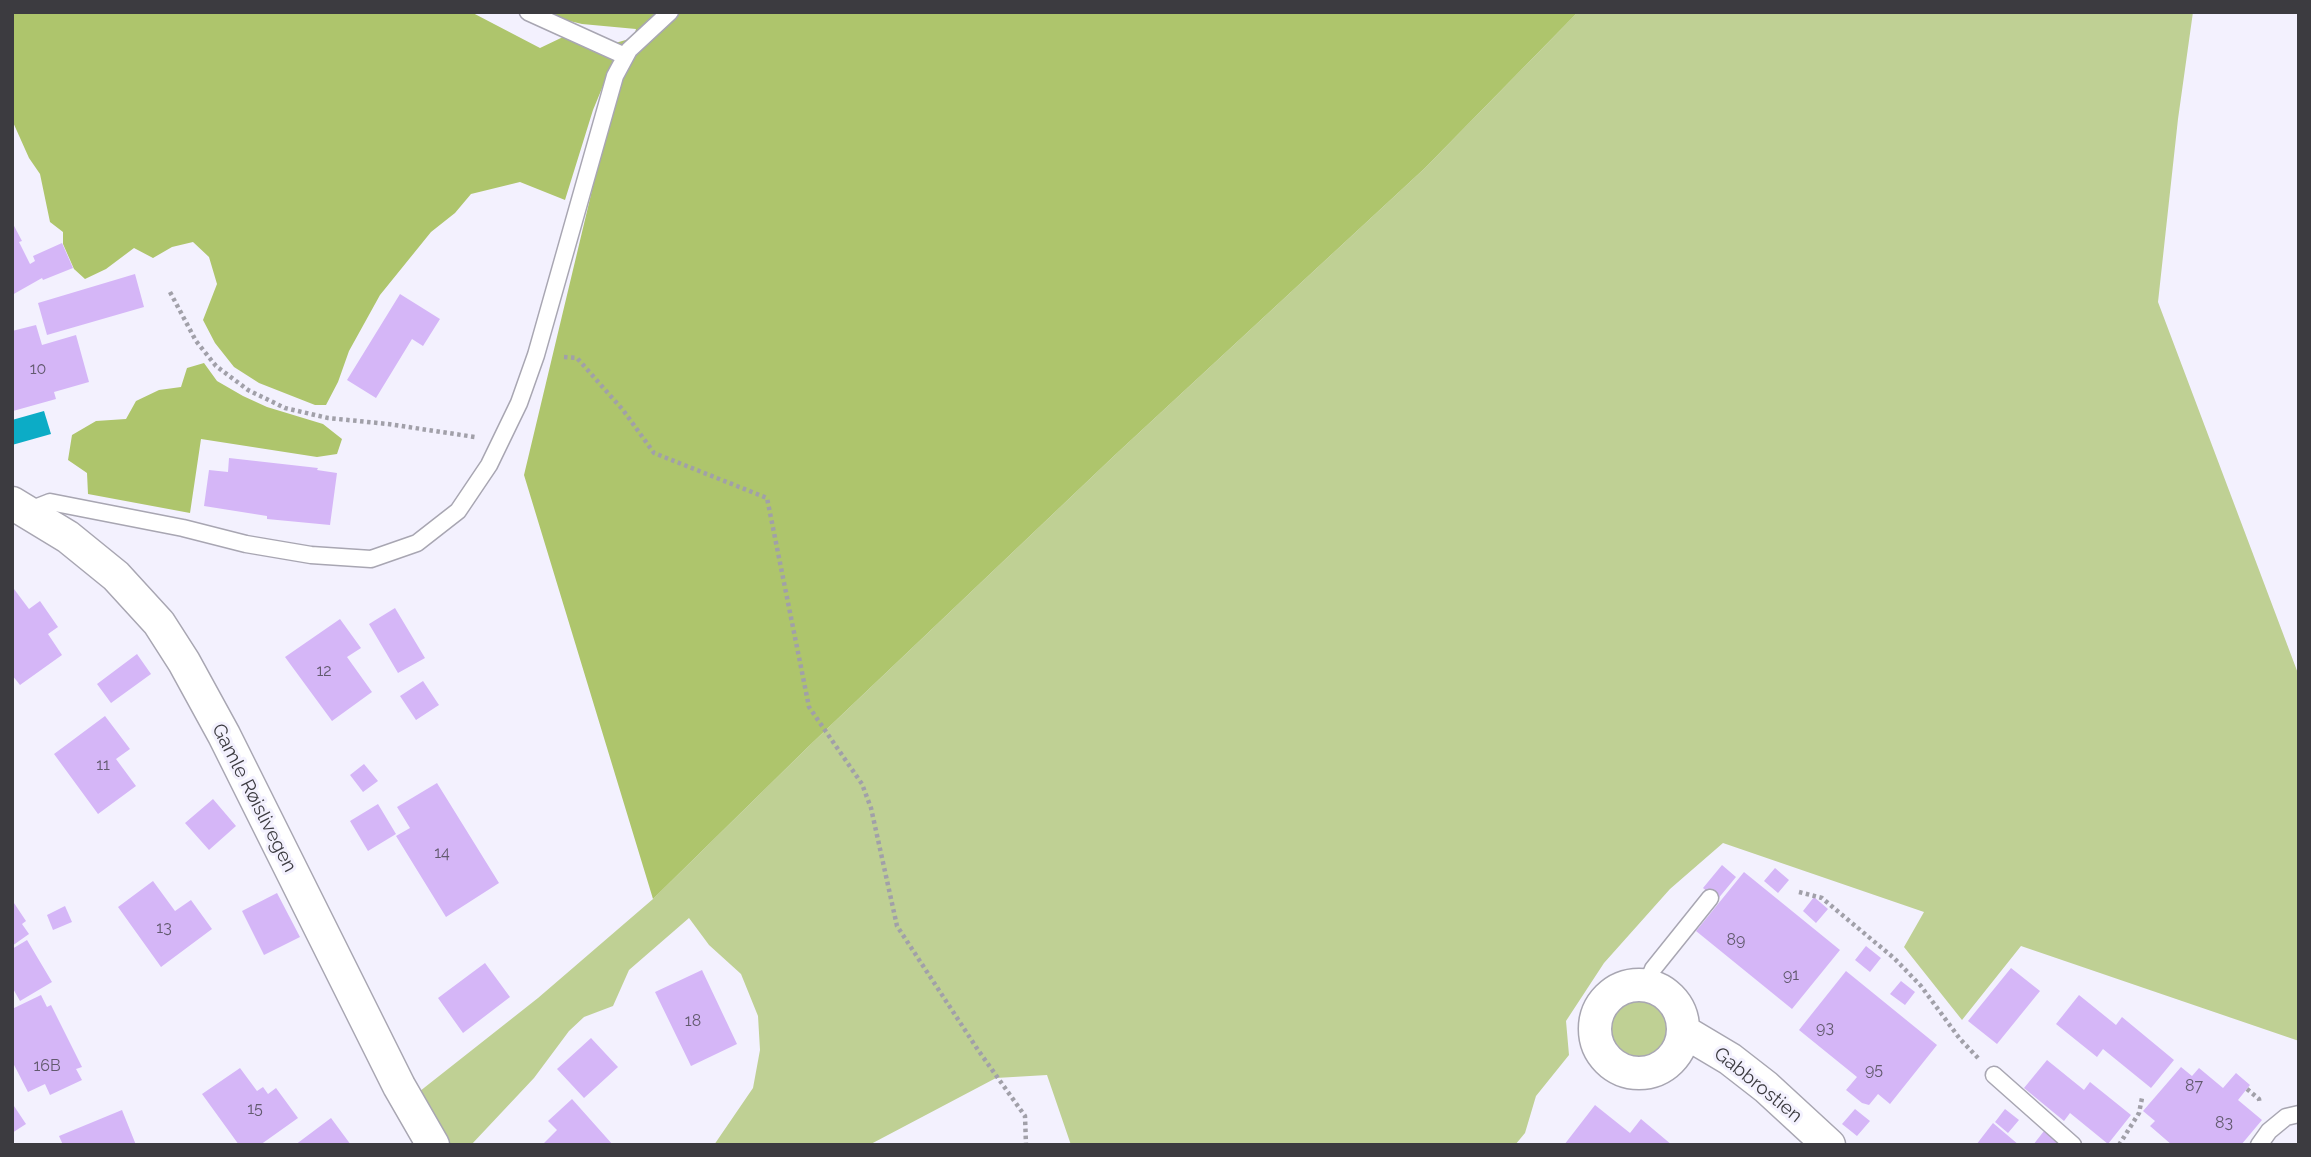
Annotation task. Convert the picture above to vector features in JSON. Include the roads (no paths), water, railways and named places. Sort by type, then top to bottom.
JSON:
[{"type":"street","name":"Gamle Røislivegen","points":[[20,507],[68,537],[116,576],[165,633],[224,735],[399,1086],[433,1145]]},
{"type":"street","points":[[1646,986],[1665,994],[1680,1013],[1683,1031],[1677,1051],[1664,1066],[1639,1074],[1616,1068],[1601,1053],[1595,1035],[1597,1016],[1606,1000],[1625,987],[1646,986]]},
{"type":"street","name":"Gabbrostien","points":[[1683,1031],[1730,1059],[1766,1087],[1829,1145]]},
{"type":"lane","points":[[528,12],[625,56]]},
{"type":"lane","points":[[20,507],[50,502],[183,528],[246,544],[311,555],[371,559],[417,543],[458,511],[489,465],[519,403],[536,355],[615,76],[625,56],[670,12]]},
{"type":"lane","points":[[1646,986],[1653,969],[1710,898]]},
{"type":"lane","points":[[1994,1075],[2073,1145]]},
{"type":"lane","points":[[2259,1145],[2269,1131],[2286,1117],[2299,1114]]},
{"type":"water","points":[[44,411],[51,434],[12,445],[12,420]]}]
